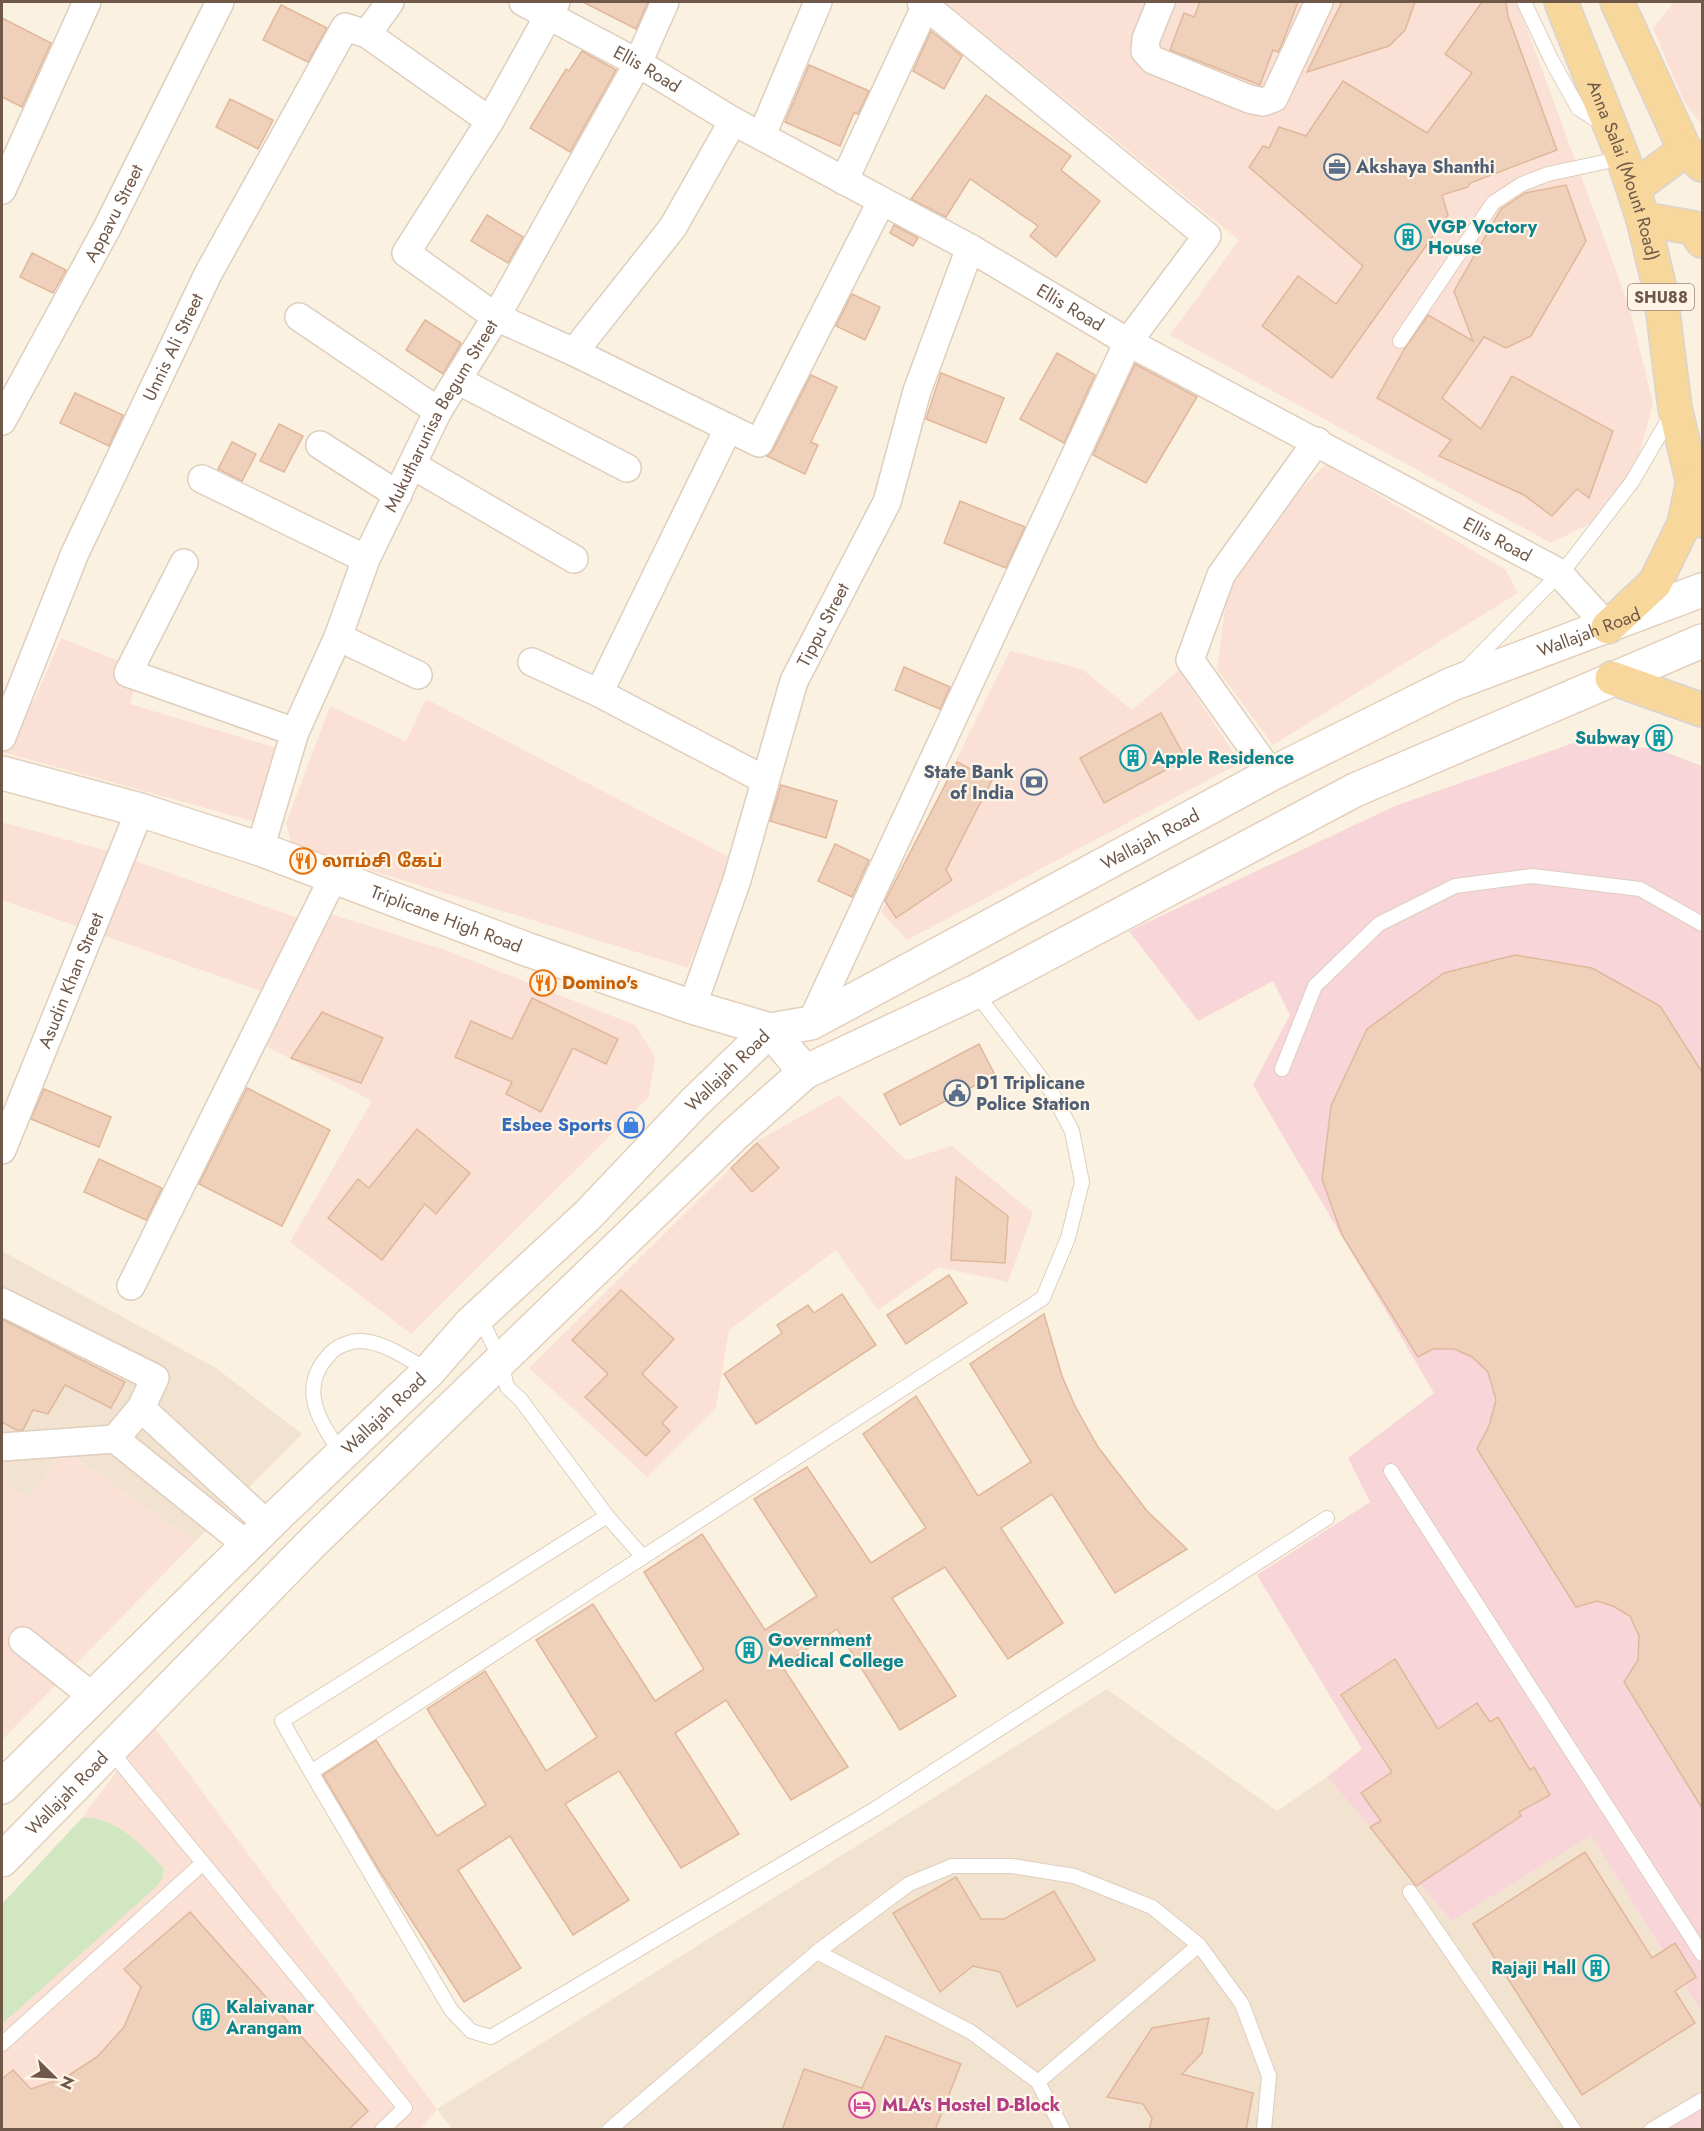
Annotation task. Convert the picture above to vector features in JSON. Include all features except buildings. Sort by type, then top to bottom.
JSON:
[{"type":"main road","name":"Anna Salai (Mount Road)","points":[[1561,2],[1628,174],[1660,289],[1675,408],[1702,520]]},
{"type":"main road","points":[[1617,2],[1694,157],[1628,174]]},
{"type":"main road","points":[[1628,174],[1694,228],[1702,241]]},
{"type":"main road","points":[[1608,627],[1655,584],[1684,524],[1692,484]]},
{"type":"main road","name":"Wallajah Road","points":[[2,1787],[257,1535],[429,1371],[479,1315],[588,1215],[694,1103],[770,1030],[811,1023],[1271,774],[1452,684],[1702,590]]},
{"type":"main road","name":"Wallajah Road","points":[[2,1860],[313,1542],[735,1134],[805,1072],[975,992],[1355,790],[1702,641]]},
{"type":"main road","points":[[1612,678],[1702,710]]},
{"type":"main road","name":"Triplicane High Road","points":[[2,773],[140,810],[260,849],[526,949],[692,1007],[770,1030]]},
{"type":"main road","points":[[770,1030],[805,1072]]},
{"type":"street","points":[[2,190],[87,2]]},
{"type":"street","name":"Appavu Street","points":[[2,421],[107,228],[220,2]]},
{"type":"street","points":[[390,2],[368,34],[490,121]]},
{"type":"street","name":"Ellis Road","points":[[523,2],[552,9],[733,121],[880,202],[970,248],[1128,342],[1317,441],[1558,573],[1608,627]]},
{"type":"street","name":"Mukutharunisa Begum Street","points":[[260,849],[295,732],[338,637],[366,559],[414,466],[438,411],[459,381],[496,317],[638,63],[666,2]]},
{"type":"street","points":[[762,135],[818,2]]},
{"type":"street","points":[[1161,2],[1146,39],[1145,51],[1153,60],[1249,99],[1263,102],[1274,98],[1320,2]]},
{"type":"street","points":[[811,1023],[1128,342],[1207,237],[924,3],[844,181]]},
{"type":"street","points":[[552,9],[490,121],[406,253],[496,317],[574,352],[759,443],[880,202]]},
{"type":"street","name":"Unnis Ali Street","points":[[2,737],[75,553],[208,274],[345,27],[368,34]]},
{"type":"street","points":[[574,352],[673,227],[733,121]]},
{"type":"street","name":"Tippu Street","points":[[692,1007],[737,880],[794,681],[887,502],[917,391],[970,248]]},
{"type":"street","points":[[299,317],[438,411]]},
{"type":"street","points":[[459,381],[627,468]]},
{"type":"street","points":[[598,693],[728,429]]},
{"type":"street","points":[[1271,774],[1190,660],[1221,575],[1317,441]]},
{"type":"street","points":[[320,445],[398,495]]},
{"type":"street","points":[[414,466],[574,559]]},
{"type":"street","points":[[202,480],[366,559]]},
{"type":"street","points":[[184,564],[128,673],[295,732]]},
{"type":"street","points":[[338,637],[418,675]]},
{"type":"street","points":[[531,662],[598,693],[765,780]]},
{"type":"street","name":"Asudin Khan Street","points":[[2,1150],[140,810]]},
{"type":"street","points":[[132,1286],[334,876]]},
{"type":"street","points":[[2,1302],[154,1378],[141,1408],[116,1439]]},
{"type":"street","points":[[141,1408],[257,1535]]},
{"type":"street","points":[[2,1447],[116,1439],[257,1535]]},
{"type":"street","points":[[23,1641],[92,1696]]},
{"type":"lane","points":[[1524,2],[1551,59],[1578,108],[1628,174]]},
{"type":"lane","points":[[1400,341],[1493,203],[1522,184],[1548,174],[1628,174]]},
{"type":"lane","points":[[1452,684],[1568,565],[1632,482],[1675,408]]},
{"type":"lane","points":[[1282,1069],[1315,986],[1379,924],[1455,886],[1532,876],[1640,889],[1702,924]]},
{"type":"lane","points":[[311,1772],[1043,1298],[1068,1238],[1082,1182],[1072,1131],[1051,1090],[975,992]]},
{"type":"lane","points":[[479,1315],[500,1359],[507,1387],[521,1401],[607,1516],[644,1557]]},
{"type":"lane","points":[[342,1454],[321,1424],[312,1394],[318,1366],[334,1349],[359,1340],[378,1344],[429,1371]]},
{"type":"lane","points":[[1391,1471],[1702,1954]]},
{"type":"lane","points":[[607,1516],[282,1721],[451,2010],[471,2031],[491,2037],[875,1809],[1327,1518]]},
{"type":"lane","points":[[110,1750],[405,2108],[382,2130]]},
{"type":"lane","points":[[2,2044],[203,1863]]},
{"type":"lane","points":[[609,2130],[817,1952],[909,1884],[952,1866],[1012,1866],[1074,1876],[1152,1907],[1199,1945],[1242,2004],[1269,2076],[1264,2130]]},
{"type":"lane","points":[[1410,1892],[1574,2130]]},
{"type":"lane","points":[[1038,2082],[1199,1945]]},
{"type":"lane","points":[[817,1952],[971,2032],[1038,2082],[1063,2130]]},
{"type":"lane","points":[[1651,2130],[1702,2100]]},
{"type":"shaded area","points":[[945,2],[1517,2],[1629,306],[1653,404],[1638,458],[1605,516],[1551,543],[1170,335],[1239,240]]},
{"type":"shaded area","points":[[1674,2],[1702,2],[1702,125],[1684,102],[1653,28]]},
{"type":"shaded area","points":[[1326,464],[1506,570],[1518,593],[1273,745],[1217,669],[1229,580],[1279,511]]},
{"type":"shaded area","points":[[61,638],[139,669],[130,704],[287,751],[263,824],[2,752],[2,689],[34,701]]},
{"type":"shaded area","points":[[1010,651],[1082,669],[1132,710],[1179,670],[1240,763],[907,940],[881,912]]},
{"type":"shaded area","points":[[426,699],[733,859],[688,968],[292,846],[286,823],[330,706],[406,741]]},
{"type":"shaded area","points":[[1576,742],[1657,749],[1702,766],[1702,2013],[1591,1835],[1452,1921],[1327,1777],[1362,1749],[1257,1575],[1370,1502],[1348,1458],[1434,1393],[1253,1085],[1290,1015],[1273,981],[1198,1021],[1129,931],[1395,806]]},
{"type":"shaded area","points":[[2,822],[104,850],[307,921],[272,995],[2,900]]},
{"type":"shaded area","points":[[318,910],[448,951],[635,1025],[655,1056],[649,1097],[411,1334],[290,1242],[372,1101],[252,1039]]},
{"type":"shaded area","points":[[839,1095],[906,1160],[952,1146],[1033,1213],[1008,1282],[939,1267],[878,1310],[836,1250],[729,1330],[716,1408],[647,1477],[529,1368],[759,1140]]},
{"type":"shaded area","points":[[2,1251],[216,1368],[302,1434],[195,1542],[64,1450],[29,1498],[2,1482]]},
{"type":"shaded area","points":[[64,1450],[195,1542],[2,1740],[2,1482],[29,1498]]},
{"type":"shaded area","points":[[1107,1689],[1277,1811],[1327,1777],[1452,1921],[1591,1834],[1702,2013],[1702,2107],[1665,2129],[453,2130],[437,2109]]},
{"type":"shaded area","points":[[152,1724],[437,2109],[420,2130],[2,2129],[2,1904],[82,1818]]},
{"type":"shaded area","points":[[1702,2107],[1702,2129],[1665,2129]]},
{"type":"green space","points":[[82,1818],[94,1818],[117,1827],[127,1834],[163,1868],[163,1877],[156,1887],[2,2024],[2,1904]]},
{"type":"place","name":"Akshaya Shanthi","points":[[1337,167]]},
{"type":"place","name":"VGP Voctory House","points":[[1408,237]]},
{"type":"place","name":"Subway","points":[[1659,738]]},
{"type":"place","name":"Apple Residence","points":[[1133,758]]},
{"type":"place","name":"State Bank of India","points":[[1034,782]]},
{"type":"place","name":"லாம்சி கேப்","points":[[303,861]]},
{"type":"place","name":"Domino's","points":[[543,983]]},
{"type":"place","name":"D1 Triplicane Police Station","points":[[957,1093]]},
{"type":"place","name":"Esbee Sports","points":[[631,1125]]},
{"type":"place","name":"Government Medical College","points":[[749,1650]]},
{"type":"place","name":"Rajaji Hall","points":[[1596,1968]]},
{"type":"place","name":"Kalaivanar Arangam","points":[[206,2017]]},
{"type":"place","name":"MLA's Hostel D-Block","points":[[862,2105]]}]
